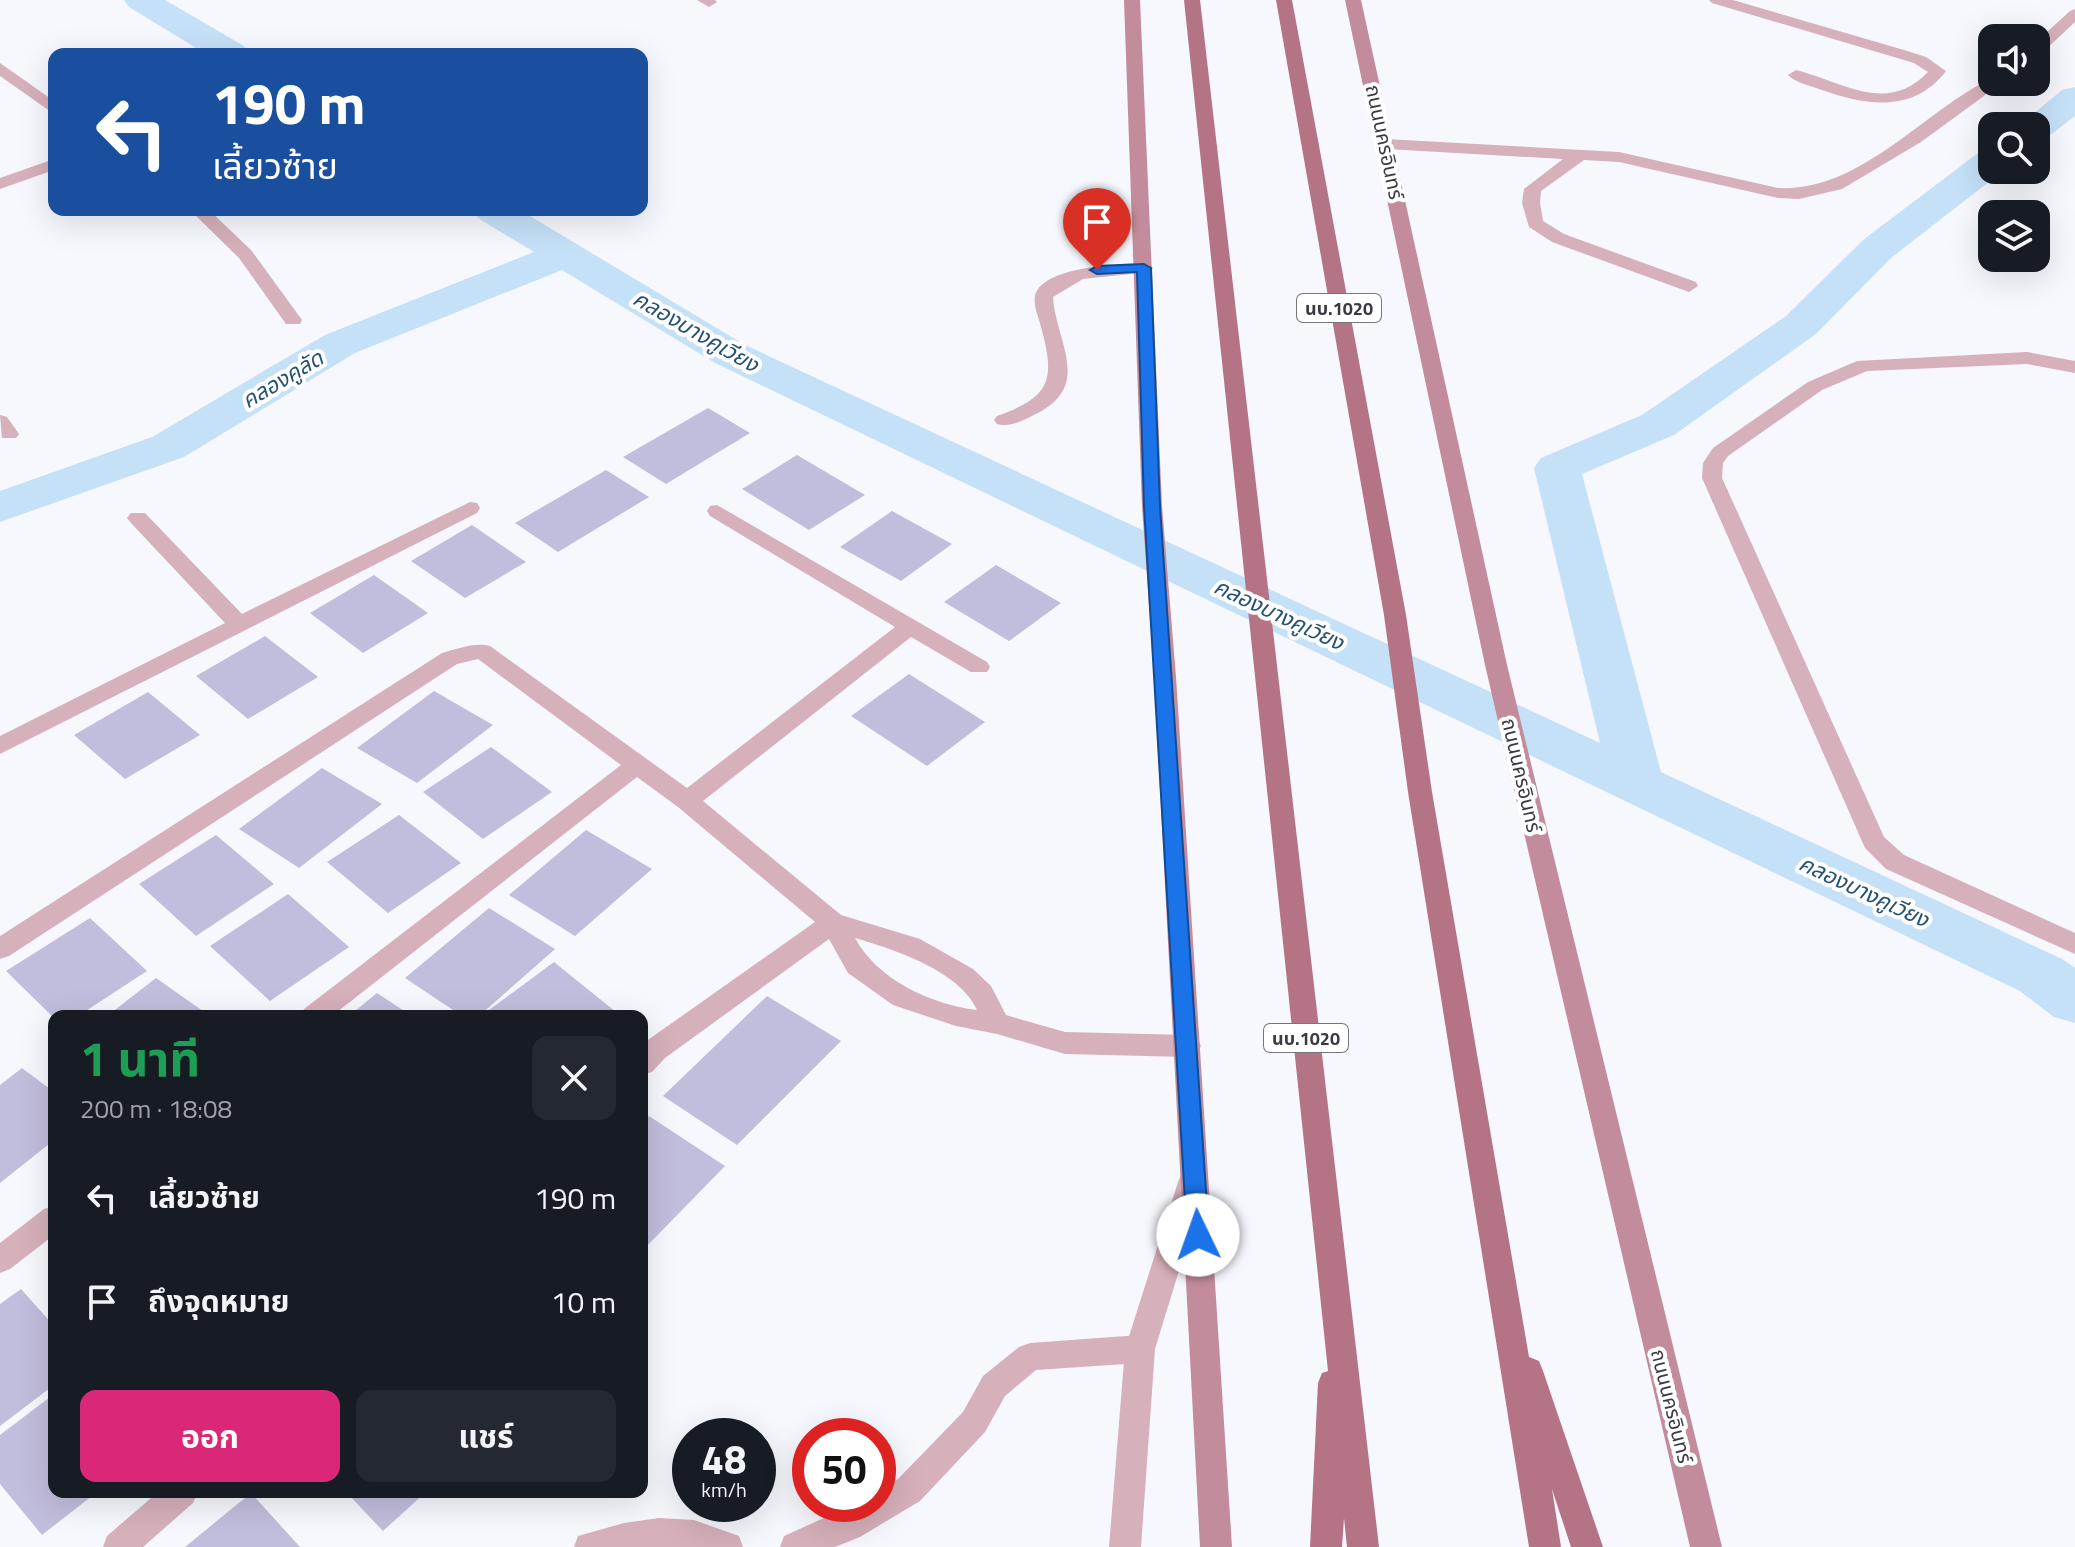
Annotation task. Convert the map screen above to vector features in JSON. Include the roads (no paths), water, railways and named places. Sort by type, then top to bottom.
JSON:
[{"type":"main road","points":[[1132,0],[1152,506],[1165,677],[1216,1547]]},
{"type":"main road","name":"นบ.1020","points":[[1192,0],[1363,1547]]},
{"type":"main road","name":"นบ.1020","points":[[1284,0],[1395,615],[1420,792],[1545,1547]]},
{"type":"main road","name":"ถนนนครอินทร์","points":[[1353,0],[1496,665],[1706,1547]]},
{"type":"main road","points":[[1504,1300],[1587,1547]]},
{"type":"main road","points":[[1326,1547],[1337,1301]]},
{"type":"street","points":[[1717,0],[1920,60],[1938,71],[1915,91],[1898,100],[1886,101],[1861,97],[1796,75]]},
{"type":"street","points":[[2050,37],[2075,14]]},
{"type":"street","points":[[0,68],[48,104]]},
{"type":"street","points":[[1386,144],[1581,154],[1658,164],[1778,193],[1818,191],[1836,185],[1915,138],[1978,94]]},
{"type":"street","points":[[1581,154],[1533,189],[1531,203],[1535,223],[1558,238],[1689,286]]},
{"type":"street","points":[[0,184],[48,166]]},
{"type":"street","points":[[205,216],[245,254],[293,320]]},
{"type":"street","points":[[1004,420],[1036,409],[1051,398],[1056,387],[1059,354],[1044,295],[1077,275],[1097,270],[1144,268]]},
{"type":"street","points":[[2075,367],[2051,360],[2027,358],[1864,365],[1815,386],[1720,452],[1713,463],[1712,478],[1874,842],[1895,862],[2075,944]]},
{"type":"street","points":[[0,746],[470,508]]},
{"type":"street","points":[[717,511],[979,667]]},
{"type":"street","points":[[138,518],[238,623]]},
{"type":"street","points":[[687,801],[910,626]]},
{"type":"street","points":[[0,949],[461,654],[482,651],[635,766],[687,801],[833,923],[857,966],[902,998],[965,1019],[997,1023],[1065,1043],[1187,1046]]},
{"type":"street","points":[[321,1010],[635,766]]},
{"type":"street","points":[[648,1058],[833,923],[874,933],[933,956],[980,991],[997,1023]]},
{"type":"street","points":[[1125,1547],[1140,1349],[1194,1172]]},
{"type":"street","points":[[0,1260],[48,1223]]},
{"type":"street","points":[[796,1547],[848,1526],[909,1490],[974,1422],[994,1386],[1030,1357],[1140,1349]]},
{"type":"street","points":[[119,1547],[175,1498]]},
{"type":"street","points":[[590,1547],[637,1534],[675,1534],[719,1542],[727,1547]]},
{"type":"waterway","name":"คลองบางคูเวียง","points":[[141,0],[221,48]]},
{"type":"waterway","points":[[2050,117],[2075,98]]},
{"type":"waterway","points":[[1637,784],[1557,468],[1658,425],[1801,325],[1877,249],[1978,172]]},
{"type":"waterway","name":"คลองบางคูเวียง","points":[[502,216],[565,254]]},
{"type":"waterway","name":"คลองคูลัด","points":[[0,507],[168,447],[340,344],[565,254]]},
{"type":"waterway","name":"คลองบางคูเวียง","points":[[565,254],[730,354],[1637,784]]},
{"type":"waterway","name":"คลองบางคูเวียง","points":[[1637,784],[2041,975],[2075,1000]]}]
